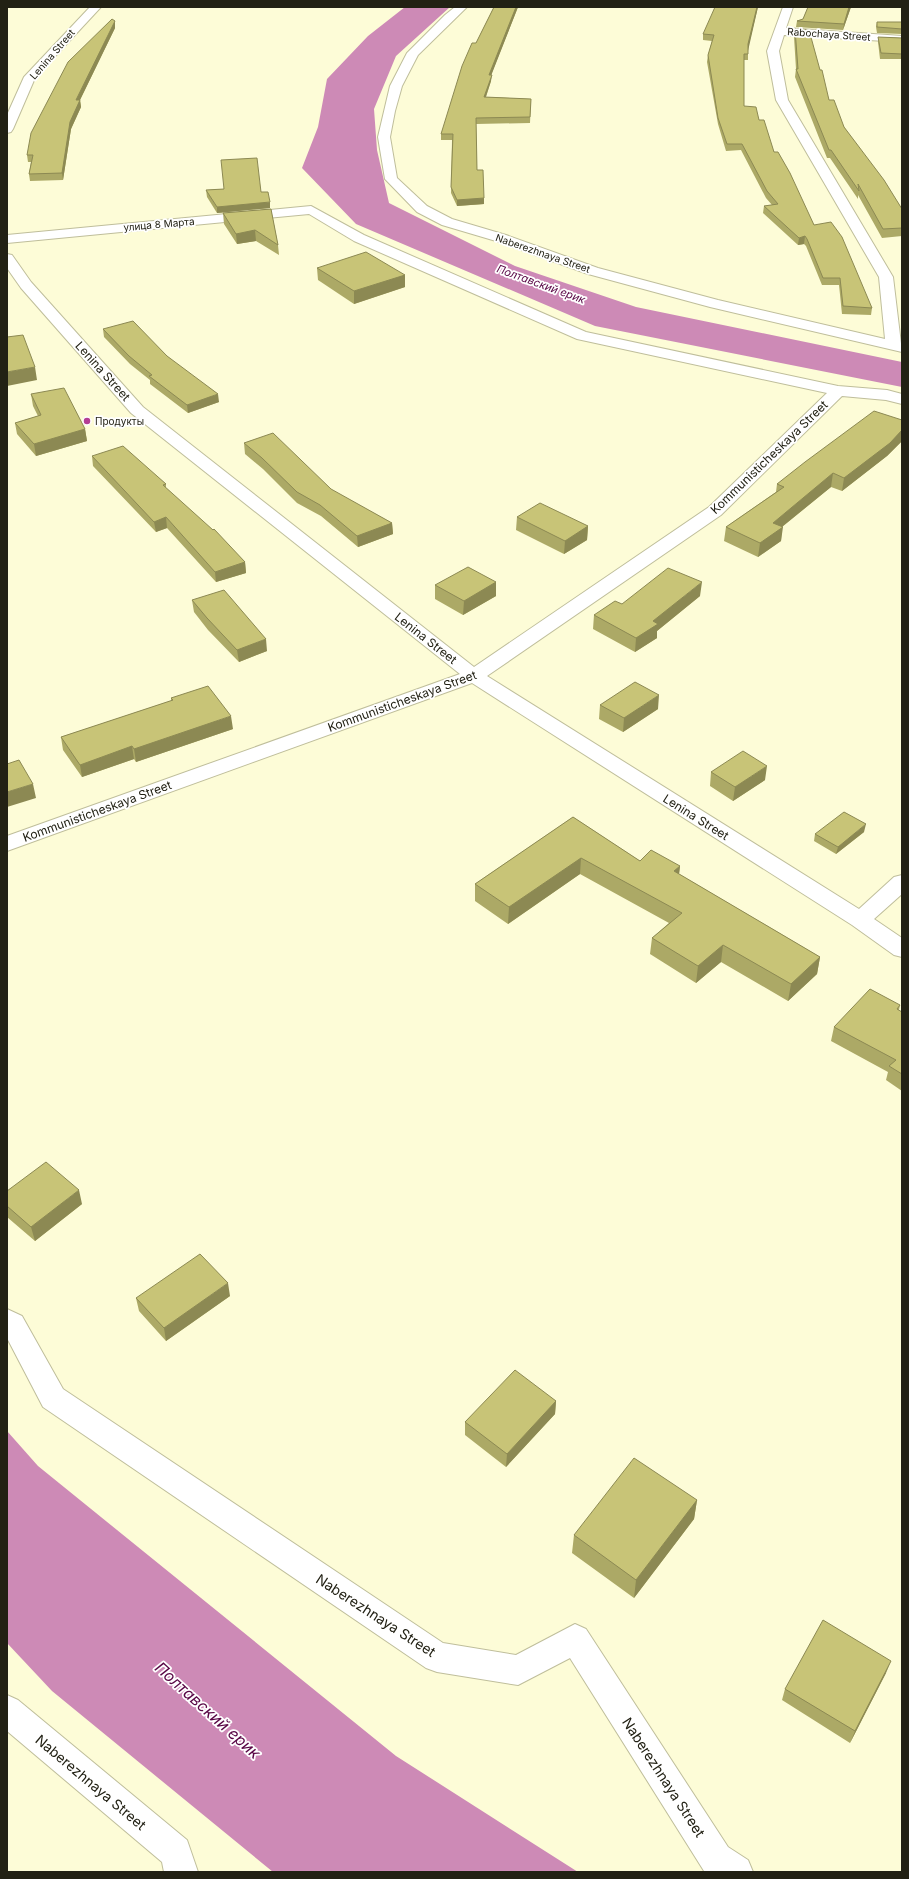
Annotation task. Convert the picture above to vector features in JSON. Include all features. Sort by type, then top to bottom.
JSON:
[{"type":"street","name":"Lenina Street","points":[[7,129],[30,77],[82,20],[96,7]]},
{"type":"street","name":"Naberezhnaya Street","points":[[462,7],[449,17],[413,53],[396,86],[384,137],[391,179],[422,209],[447,222],[501,238],[593,271],[715,304],[898,347]]},
{"type":"street","points":[[788,7],[773,51],[782,100],[886,276],[898,347]]},
{"type":"street","name":"Rabochaya Street","points":[[781,30],[902,39]]},
{"type":"street","name":"улица 8 Марта","points":[[7,239],[311,210],[359,238],[582,336],[838,391]]},
{"type":"street","name":"Lenina Street","points":[[7,258],[26,285],[138,410],[474,676],[860,920],[902,949]]},
{"type":"street","points":[[838,391],[887,394],[902,399]]},
{"type":"street","name":"Kommunisticheskaya Street","points":[[7,844],[474,676],[715,511],[838,391]]},
{"type":"street","points":[[860,920],[902,882]]},
{"type":"street","name":"Naberezhnaya Street","points":[[7,1320],[13,1324],[53,1398],[438,1656],[518,1670],[575,1639],[716,1859],[736,1872]]},
{"type":"street","name":"Naberezhnaya Street","points":[[7,1711],[178,1862]]},
{"type":"water","name":"Полтавский ерик","points":[[405,7],[450,7],[396,56],[374,109],[377,150],[389,203],[515,266],[636,307],[902,362],[902,387],[595,326],[356,224],[302,168],[318,127],[327,79],[368,36]]},
{"type":"water","name":"Полтавский ерик","points":[[7,1431],[38,1466],[396,1756],[578,1872],[273,1872],[52,1691],[7,1643]]},
{"type":"building","points":[[494,7],[516,7],[489,75],[492,75],[484,97],[531,99],[530,117],[476,118],[477,170],[483,170],[484,198],[457,200],[451,187],[453,134],[441,134],[462,66],[472,43],[476,43]]},
{"type":"building","points":[[715,7],[757,7],[748,44],[748,54],[744,54],[744,106],[756,107],[759,120],[764,120],[774,152],[778,152],[790,173],[814,225],[831,222],[842,237],[872,308],[843,306],[840,278],[823,278],[805,236],[799,238],[764,206],[778,204],[767,191],[742,144],[727,144],[718,118],[708,55],[714,35],[703,34]]},
{"type":"building","points":[[808,7],[849,7],[844,24],[797,21],[803,19]]},
{"type":"building","points":[[112,19],[115,21],[76,100],[80,100],[70,122],[62,173],[29,174],[33,155],[27,155],[31,133],[68,62]]},
{"type":"building","points":[[877,22],[902,22],[902,29],[877,27]]},
{"type":"building","points":[[795,29],[809,30],[820,70],[822,70],[829,100],[834,100],[844,127],[884,180],[902,209],[902,228],[883,229],[858,184],[859,191],[831,150],[829,150],[796,69],[798,69]]},
{"type":"building","points":[[878,37],[902,38],[902,54],[881,53]]},
{"type":"building","points":[[257,158],[261,192],[268,192],[270,202],[217,207],[206,190],[224,189],[221,160]]},
{"type":"building","points":[[271,209],[278,245],[255,230],[236,234],[223,213]]},
{"type":"building","points":[[366,252],[405,275],[354,291],[317,268]]},
{"type":"building","points":[[133,321],[167,356],[218,394],[187,405],[149,376],[152,375],[129,356],[103,329]]},
{"type":"building","points":[[23,335],[35,367],[7,372],[7,337]]},
{"type":"building","points":[[64,388],[85,429],[34,444],[15,423],[41,415],[31,394]]},
{"type":"building","points":[[874,411],[902,420],[902,430],[890,443],[844,478],[833,473],[773,523],[783,527],[760,543],[726,527],[784,487],[777,484]]},
{"type":"building","points":[[273,433],[331,489],[392,523],[357,536],[320,505],[297,492],[262,458],[244,443]]},
{"type":"building","points":[[123,446],[166,484],[163,485],[213,530],[214,529],[245,562],[215,572],[166,517],[154,522],[92,456]]},
{"type":"building","points":[[540,503],[588,526],[565,541],[517,517]]},
{"type":"building","points":[[468,567],[496,582],[464,601],[435,585]]},
{"type":"building","points":[[668,568],[702,582],[653,621],[658,624],[636,638],[594,615],[615,601],[622,604]]},
{"type":"building","points":[[224,590],[266,639],[237,650],[192,600]]},
{"type":"building","points":[[635,682],[659,695],[624,718],[600,705]]},
{"type":"building","points":[[208,686],[231,716],[134,749],[132,746],[80,765],[61,737],[173,700],[171,698]]},
{"type":"building","points":[[743,751],[767,766],[735,787],[711,772]]},
{"type":"building","points":[[19,760],[33,784],[7,792],[7,764]]},
{"type":"building","points":[[844,812],[866,824],[838,847],[815,834]]},
{"type":"building","points":[[573,817],[640,861],[651,850],[680,866],[674,871],[820,957],[791,984],[723,945],[698,966],[652,938],[682,913],[581,858],[509,907],[475,884]]},
{"type":"building","points":[[870,989],[900,1005],[897,1009],[902,1012],[902,1074],[889,1066],[896,1060],[834,1027]]},
{"type":"building","points":[[46,1162],[79,1190],[31,1227],[7,1206],[7,1191]]},
{"type":"building","points":[[200,1254],[228,1283],[164,1328],[136,1298]]},
{"type":"building","points":[[515,1370],[556,1401],[507,1454],[465,1422]]},
{"type":"building","points":[[634,1458],[697,1500],[636,1580],[574,1535]]},
{"type":"building","points":[[823,1620],[891,1661],[855,1731],[785,1689]]},
{"type":"place","name":"Продукты","points":[[87,421]]}]
